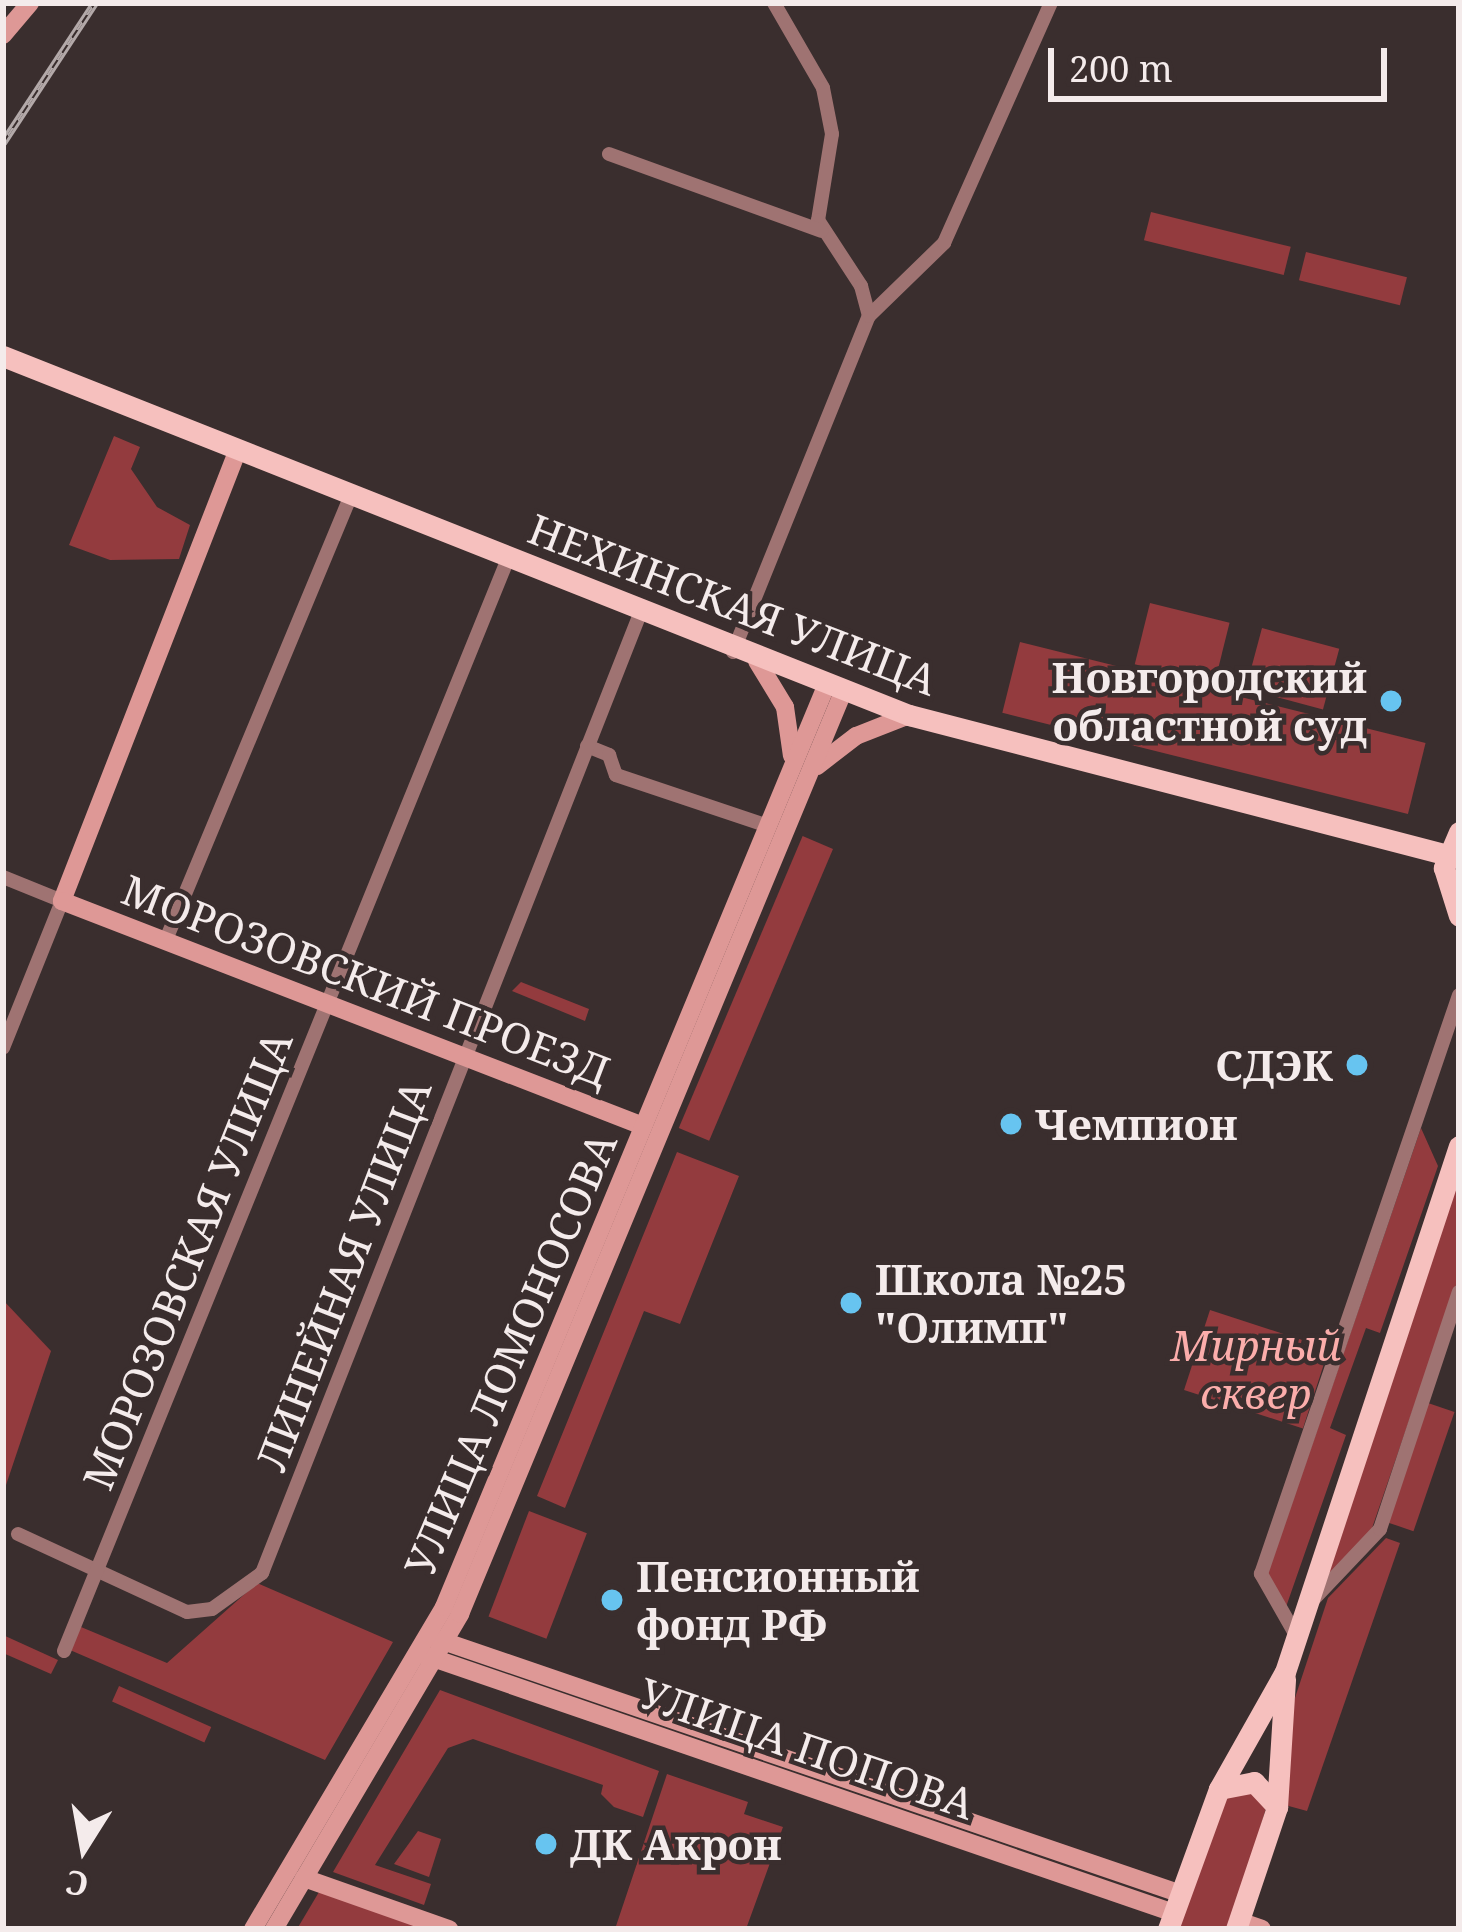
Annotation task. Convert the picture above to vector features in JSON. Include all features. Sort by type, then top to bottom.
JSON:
[{"type":"main road","points":[[3,34],[30,3]]},
{"type":"main road","name":"НЕХИНСКАЯ УЛИЦА","points":[[3,356],[734,652],[909,715],[1453,856]]},
{"type":"main road","points":[[62,901],[237,452]]},
{"type":"main road","name":"УЛИЦА ЛОМОНОСОВА","points":[[758,661],[791,728],[795,784]]},
{"type":"main road","name":"УЛИЦА ЛОМОНОСОВА","points":[[274,1929],[431,1647],[524,1440],[834,689]]},
{"type":"main road","name":"УЛИЦА ЛОМОНОСОВА","points":[[524,1440],[644,1126],[723,957],[768,826],[795,784],[838,747],[909,715]]},
{"type":"main road","points":[[1459,832],[1444,882],[1459,916]]},
{"type":"main road","name":"МОРОЗОВСКИЙ ПРОЕЗД","points":[[62,901],[644,1126]]},
{"type":"main road","points":[[1174,1912],[1219,1789],[1286,1672],[1459,1146]]},
{"type":"main road","name":"УЛИЦА ЛОМОНОСОВА","points":[[253,1929],[431,1647]]},
{"type":"main road","name":"УЛИЦА ПОПОВА","points":[[431,1647],[1078,1869],[1174,1912]]},
{"type":"main road","points":[[1262,1929],[1238,1925],[1277,1807],[1286,1672]]},
{"type":"main road","points":[[1219,1789],[1254,1782],[1277,1807]]},
{"type":"main road","points":[[304,1878],[449,1929]]},
{"type":"street","points":[[774,3],[823,88],[832,134],[817,207],[822,231],[854,274],[869,316]]},
{"type":"street","points":[[734,652],[869,316],[944,243],[1051,3]]},
{"type":"street","points":[[609,154],[822,231]]},
{"type":"street","points":[[166,942],[350,498]]},
{"type":"street","name":"МОРОЗОВСКАЯ УЛИЦА","points":[[64,1651],[507,561]]},
{"type":"street","name":"ЛИНЕЙНАЯ УЛИЦА","points":[[18,1534],[187,1612],[212,1609],[262,1573],[640,614]]},
{"type":"street","points":[[587,746],[609,755],[616,776],[768,826]]},
{"type":"street","points":[[3,877],[62,901],[3,1048]]},
{"type":"street","points":[[1297,1637],[1261,1574],[1459,995]]},
{"type":"street","points":[[1307,1606],[1380,1529],[1459,1292]]},
{"type":"green space","points":[[1151,212],[1291,247],[1284,275],[1144,240]]},
{"type":"green space","points":[[1306,252],[1407,277],[1400,305],[1299,280]]},
{"type":"green space","points":[[114,436],[140,447],[131,469],[157,507],[190,525],[179,559],[110,560],[69,545]]},
{"type":"green space","points":[[1150,603],[1230,623],[1214,684],[1135,664]]},
{"type":"green space","points":[[1262,628],[1339,649],[1323,710],[1246,689]]},
{"type":"green space","points":[[1020,642],[1426,743],[1408,814],[1002,713]]},
{"type":"green space","points":[[803,836],[833,849],[709,1141],[679,1128]]},
{"type":"green space","points":[[521,982],[589,1009],[585,1021],[512,991]]},
{"type":"green space","points":[[1421,1128],[1438,1166],[1380,1333],[1366,1328],[1330,1428],[1346,1435],[1286,1607],[1268,1573]]},
{"type":"green space","points":[[677,1152],[739,1176],[680,1324],[644,1311],[565,1508],[537,1496]]},
{"type":"green space","points":[[1459,1169],[1459,1276],[1371,1531],[1326,1580]]},
{"type":"green space","points":[[3,1300],[51,1351],[3,1494]]},
{"type":"green space","name":"Мирный сквер","points":[[1210,1310],[1329,1349],[1303,1429],[1184,1390]]},
{"type":"green space","points":[[1428,1403],[1454,1412],[1413,1531],[1387,1522]]},
{"type":"green space","points":[[529,1511],[587,1533],[546,1639],[489,1616]]},
{"type":"green space","points":[[1386,1538],[1400,1543],[1307,1811],[1285,1805],[1287,1722],[1328,1598]]},
{"type":"green space","points":[[257,1583],[393,1642],[325,1760],[70,1650],[81,1627],[167,1663]]},
{"type":"green space","points":[[3,1635],[58,1660],[51,1674],[3,1653]]},
{"type":"green space","points":[[119,1686],[211,1727],[204,1743],[112,1702]]},
{"type":"green space","points":[[440,1690],[659,1771],[643,1817],[614,1807],[601,1794],[603,1785],[473,1739],[448,1748],[375,1865],[431,1884],[424,1905],[333,1872]]},
{"type":"green space","points":[[667,1774],[748,1802],[744,1814],[783,1827],[746,1929],[615,1929]]},
{"type":"green space","points":[[1243,1786],[1268,1801],[1231,1929],[1175,1929],[1222,1796]]},
{"type":"green space","points":[[418,1831],[441,1839],[429,1877],[394,1864]]},
{"type":"green space","points":[[319,1892],[425,1929],[297,1929]]},
{"type":"railway","points":[[3,143],[95,3]]},
{"type":"place","name":"Новгородский областной суд","points":[[1391,701]]},
{"type":"place","name":"СДЭК","points":[[1357,1065]]},
{"type":"place","name":"Чемпион","points":[[1011,1124]]},
{"type":"place","name":"Школа №25 \"Олимп\"","points":[[851,1303]]},
{"type":"place","name":"Пенсионный фонд РФ","points":[[612,1600]]},
{"type":"place","name":"ДК Акрон","points":[[546,1844]]}]
